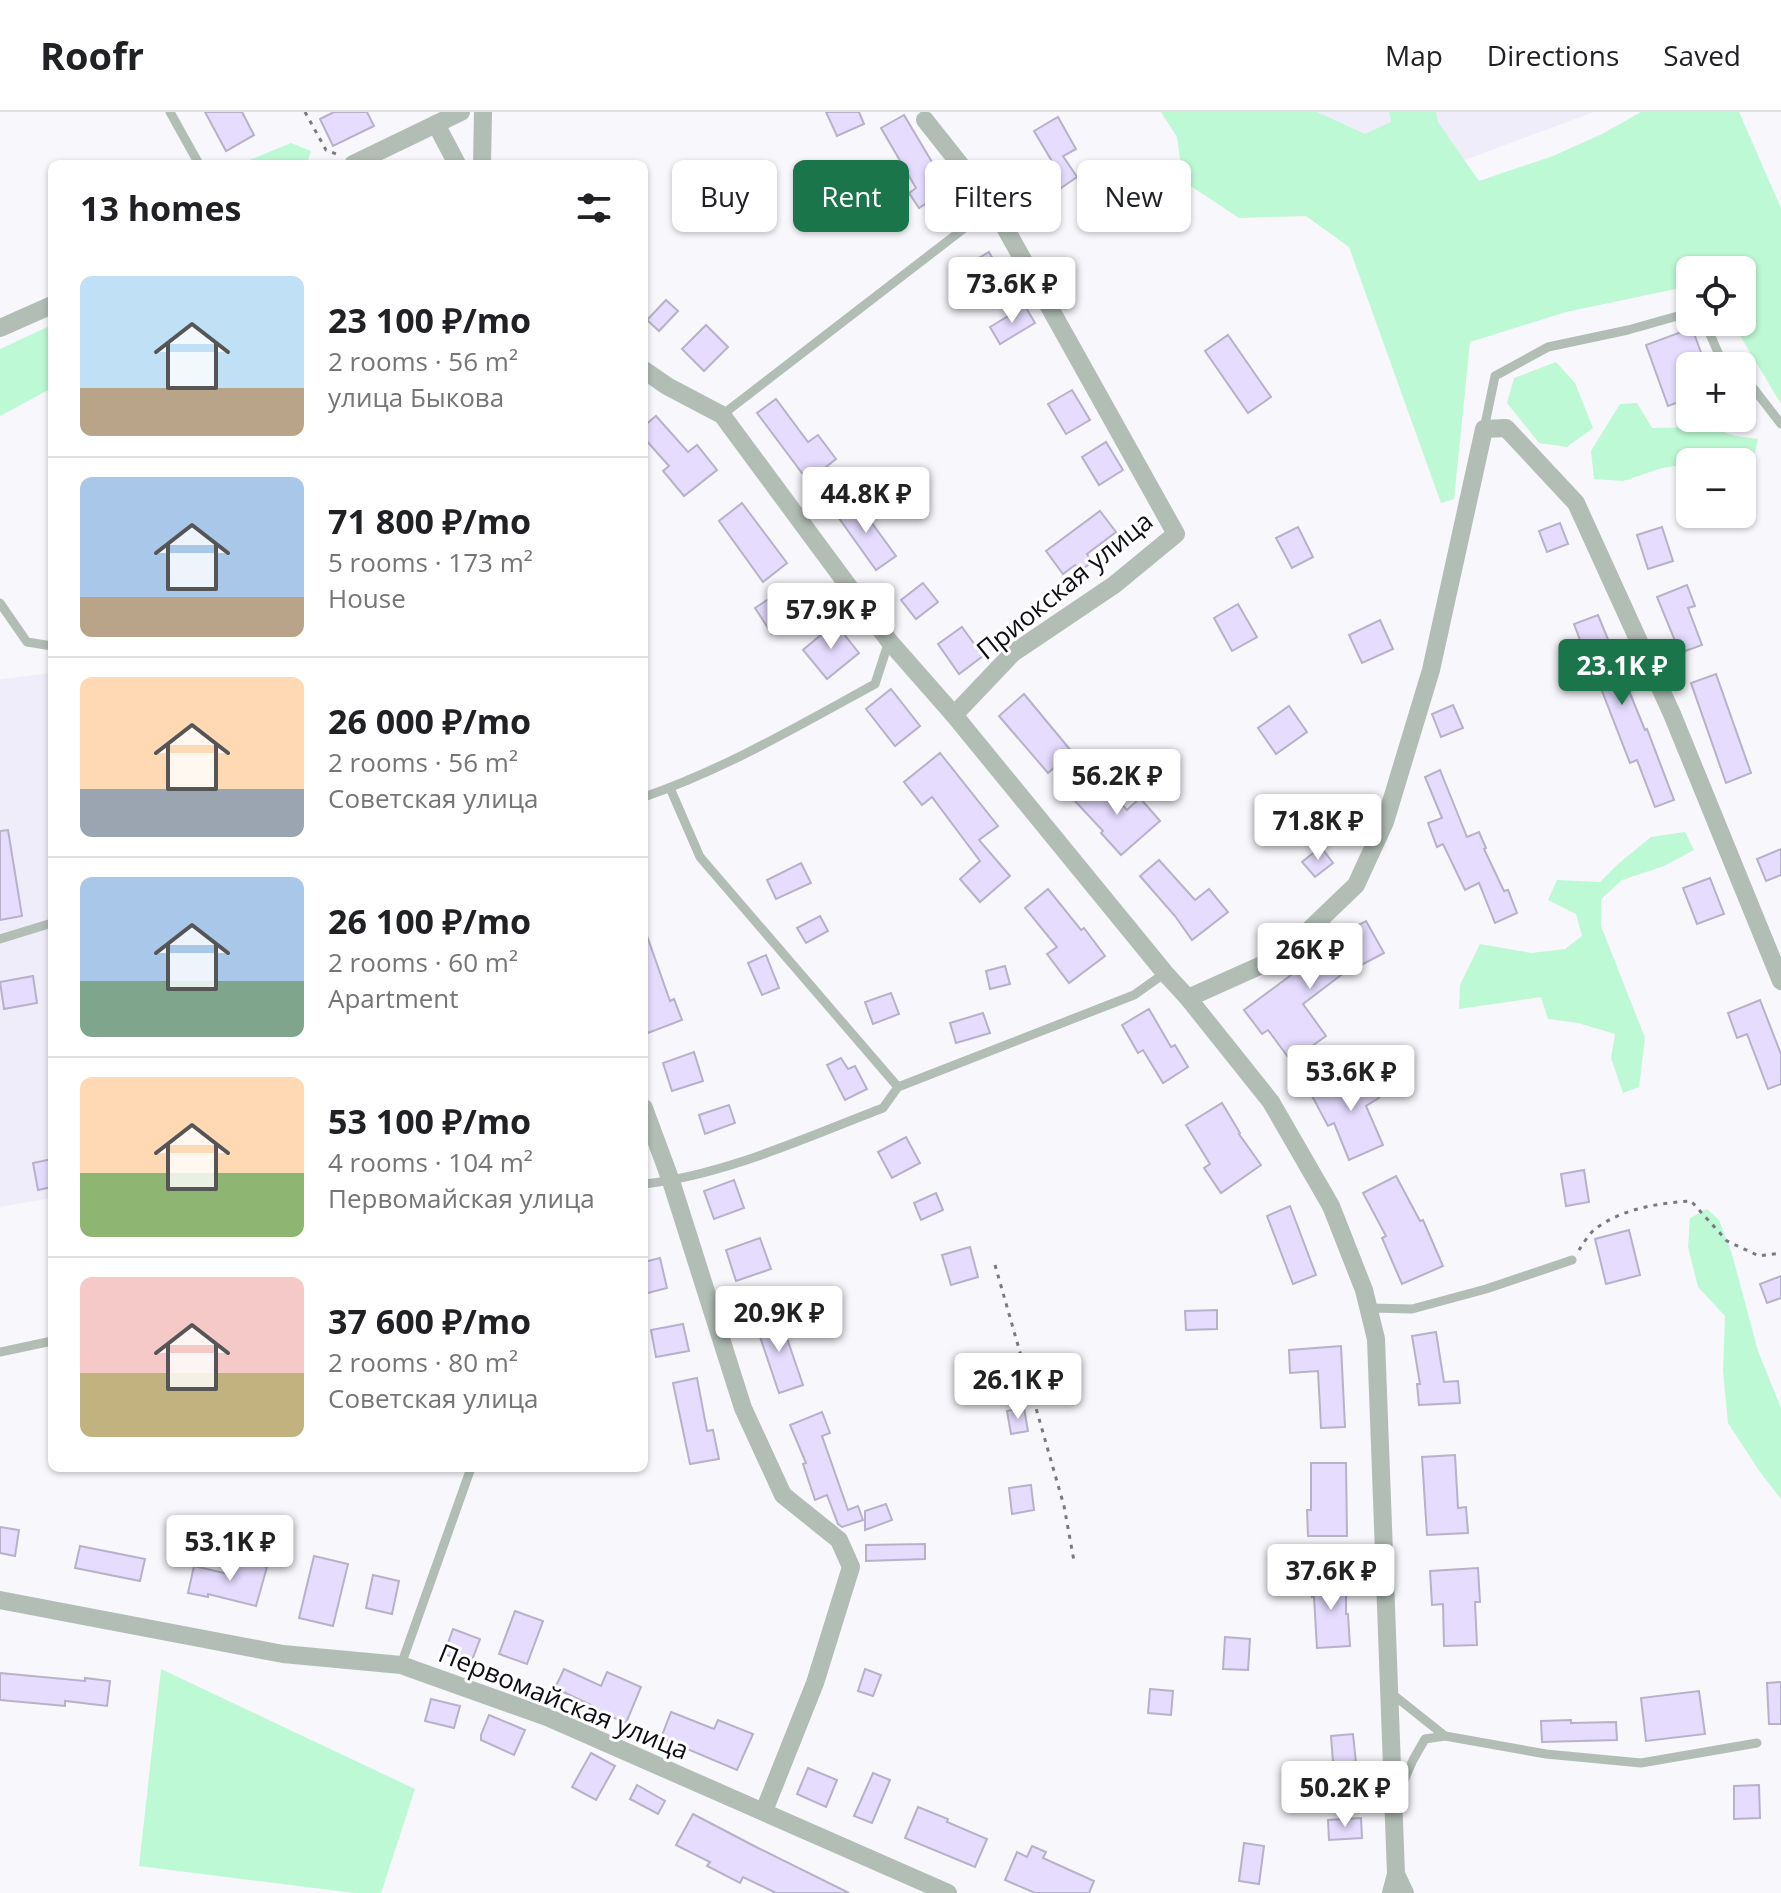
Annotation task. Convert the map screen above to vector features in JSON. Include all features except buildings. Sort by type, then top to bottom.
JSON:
[{"type":"street","points":[[347,159],[461,112]]},
{"type":"street","points":[[482,160],[483,112]]},
{"type":"street","name":"Приокская улица","points":[[925,120],[957,160]]},
{"type":"street","points":[[436,124],[455,160]]},
{"type":"street","name":"Приокская улица","points":[[954,715],[1013,653],[1114,585],[1176,534],[1008,232]]},
{"type":"street","points":[[0,328],[48,307]]},
{"type":"street","points":[[648,373],[722,415],[889,641],[954,715],[1271,1102],[1331,1206],[1370,1308],[1376,1339],[1396,1874],[1391,1893]]},
{"type":"street","points":[[1188,998],[1282,956],[1356,885],[1385,822],[1431,670],[1484,429],[1506,428],[1576,503],[1672,714],[1781,981]]},
{"type":"street","points":[[648,1119],[671,1181],[743,1408],[783,1495],[839,1540],[851,1567],[815,1683],[764,1811]]},
{"type":"street","name":"Первомайская улица","points":[[0,1600],[283,1654],[401,1665],[547,1717],[948,1893]]},
{"type":"street","points":[[1396,1874],[1405,1893]]},
{"type":"lane","points":[[170,112],[197,160]]},
{"type":"lane","points":[[722,415],[959,232]]},
{"type":"lane","points":[[1484,429],[1495,376],[1548,347],[1676,316]]},
{"type":"lane","points":[[1756,392],[1781,424]]},
{"type":"lane","points":[[0,603],[27,642],[48,645]]},
{"type":"lane","points":[[648,796],[756,749],[875,684],[889,641]]},
{"type":"lane","points":[[670,788],[700,857],[898,1087]]},
{"type":"lane","points":[[0,939],[48,924]]},
{"type":"lane","points":[[648,1184],[709,1172],[883,1108],[898,1087],[1134,995],[1165,973]]},
{"type":"lane","points":[[1370,1308],[1412,1309],[1486,1289],[1572,1260]]},
{"type":"lane","points":[[0,1352],[48,1342]]},
{"type":"lane","points":[[401,1665],[470,1472]]},
{"type":"lane","points":[[1389,1691],[1445,1736]]},
{"type":"lane","points":[[1393,1804],[1425,1739],[1445,1736],[1546,1754],[1641,1763],[1757,1743]]},
{"type":"path","points":[[305,112],[326,150],[347,159]]},
{"type":"path","points":[[1572,1260],[1593,1231],[1618,1216],[1659,1203],[1691,1201],[1727,1241],[1759,1256],[1781,1253]]},
{"type":"path","points":[[995,1265],[1064,1506],[1074,1561]]},
{"type":"shaded area","points":[[1237,112],[1594,112],[1351,202]]},
{"type":"shaded area","points":[[48,673],[48,1199],[0,1207],[0,679]]},
{"type":"green space","points":[[1161,112],[1317,112],[1365,134],[1391,122],[1389,112],[1436,112],[1438,122],[1479,181],[1553,156],[1641,112],[1739,112],[1781,208],[1781,404],[1756,362],[1756,352],[1750,352],[1740,336],[1756,336],[1756,256],[1676,256],[1676,289],[1566,312],[1470,342],[1454,499],[1441,503],[1349,247],[1306,216],[1239,218],[1191,186],[1191,160],[1180,160],[1177,137]]},
{"type":"green space","points":[[291,143],[311,151],[308,160],[249,160]]},
{"type":"green space","points":[[48,327],[48,390],[0,416],[0,349]]},
{"type":"green space","points":[[1556,362],[1575,383],[1593,428],[1567,447],[1539,443],[1507,403],[1514,378]]},
{"type":"green space","points":[[1637,403],[1652,428],[1676,428],[1676,432],[1724,432],[1758,439],[1756,448],[1676,448],[1676,466],[1623,481],[1594,479],[1591,451],[1620,404]]},
{"type":"green space","points":[[1685,832],[1694,850],[1664,866],[1622,880],[1601,899],[1601,926],[1645,1038],[1639,1087],[1623,1093],[1611,1058],[1615,1034],[1578,1023],[1548,1019],[1541,997],[1459,1009],[1460,985],[1480,944],[1531,953],[1565,949],[1582,936],[1576,914],[1548,900],[1557,880],[1600,882],[1651,837]]},
{"type":"green space","points":[[1707,1209],[1719,1220],[1732,1254],[1758,1351],[1781,1408],[1781,1499],[1728,1423],[1723,1371],[1725,1316],[1698,1287],[1688,1247],[1690,1218]]},
{"type":"green space","points":[[161,1669],[415,1789],[381,1893],[355,1893],[139,1866]]}]
